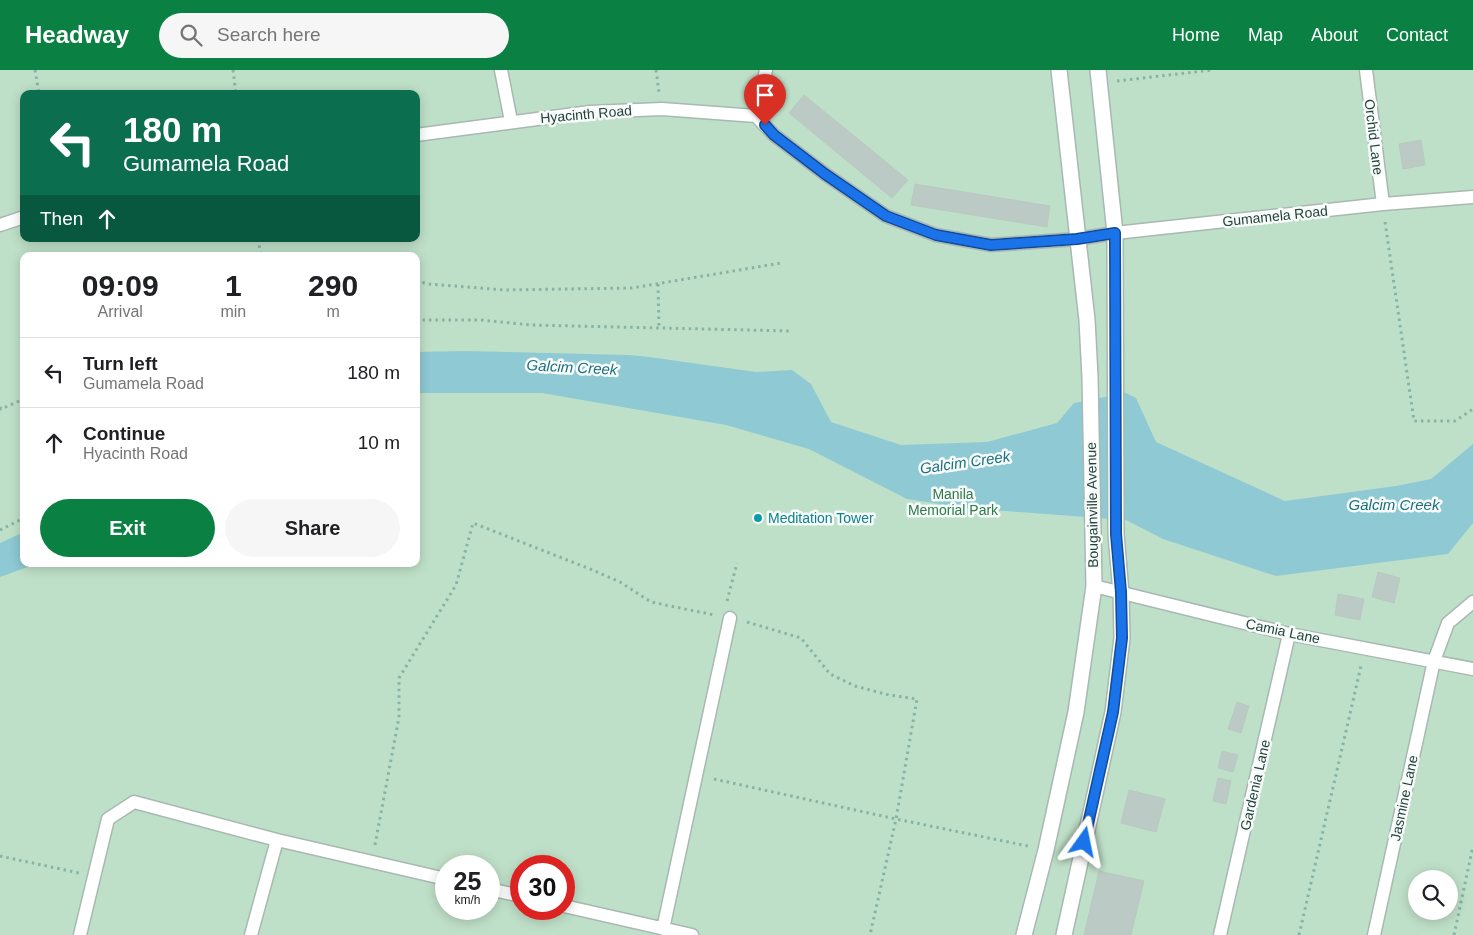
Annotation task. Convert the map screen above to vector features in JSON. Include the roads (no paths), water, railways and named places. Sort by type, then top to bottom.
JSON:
[{"type":"street","name":"Bougainville Avenue","points":[[1024,935],[1046,850],[1076,712],[1094,586],[1087,320],[1060,70]]},
{"type":"street","name":"Bougainville Avenue","points":[[1064,935],[1113,712],[1122,638],[1121,592],[1116,534],[1115,233],[1098,76]]},
{"type":"lane","points":[[501,70],[511,121]]},
{"type":"lane","points":[[766,70],[756,116],[774,135],[886,216],[936,235],[991,245],[1077,239]]},
{"type":"lane","name":"Orchid Lane","points":[[1366,70],[1383,204]]},
{"type":"lane","name":"Hyacinth Road","points":[[420,134],[590,112],[662,109],[756,116]]},
{"type":"lane","name":"Gumamela Road","points":[[1077,239],[1115,233],[1383,204],[1473,197]]},
{"type":"lane","points":[[0,225],[20,218]]},
{"type":"lane","name":"Camia Lane","points":[[1094,586],[1290,634],[1473,670]]},
{"type":"lane","name":"Jasmine Lane","points":[[1374,935],[1434,661],[1448,623],[1473,602]]},
{"type":"lane","points":[[663,929],[696,776],[727,617]]},
{"type":"lane","name":"Gardenia Lane","points":[[1220,935],[1290,634]]},
{"type":"lane","points":[[80,935],[108,820],[134,802],[277,840],[435,876]]},
{"type":"lane","points":[[251,935],[277,840]]},
{"type":"lane","points":[[575,909],[692,935]]},
{"type":"water","name":"Galcim Creek","points":[[464,351],[628,355],[756,372],[792,370],[811,384],[831,422],[901,445],[987,442],[1057,423],[1074,403],[1126,393],[1136,398],[1156,442],[1285,501],[1396,486],[1431,479],[1473,444],[1473,523],[1448,554],[1276,576],[1163,539],[1126,520],[966,508],[907,499],[809,449],[726,425],[542,393],[420,393],[420,352]]},
{"type":"water","points":[[20,534],[20,567],[28,567],[0,577],[0,543]]},
{"type":"place","name":"Meditation Tower","points":[[758,518]]},
{"type":"park label","name":"Manila Memorial Park","points":[[953,502]]}]
